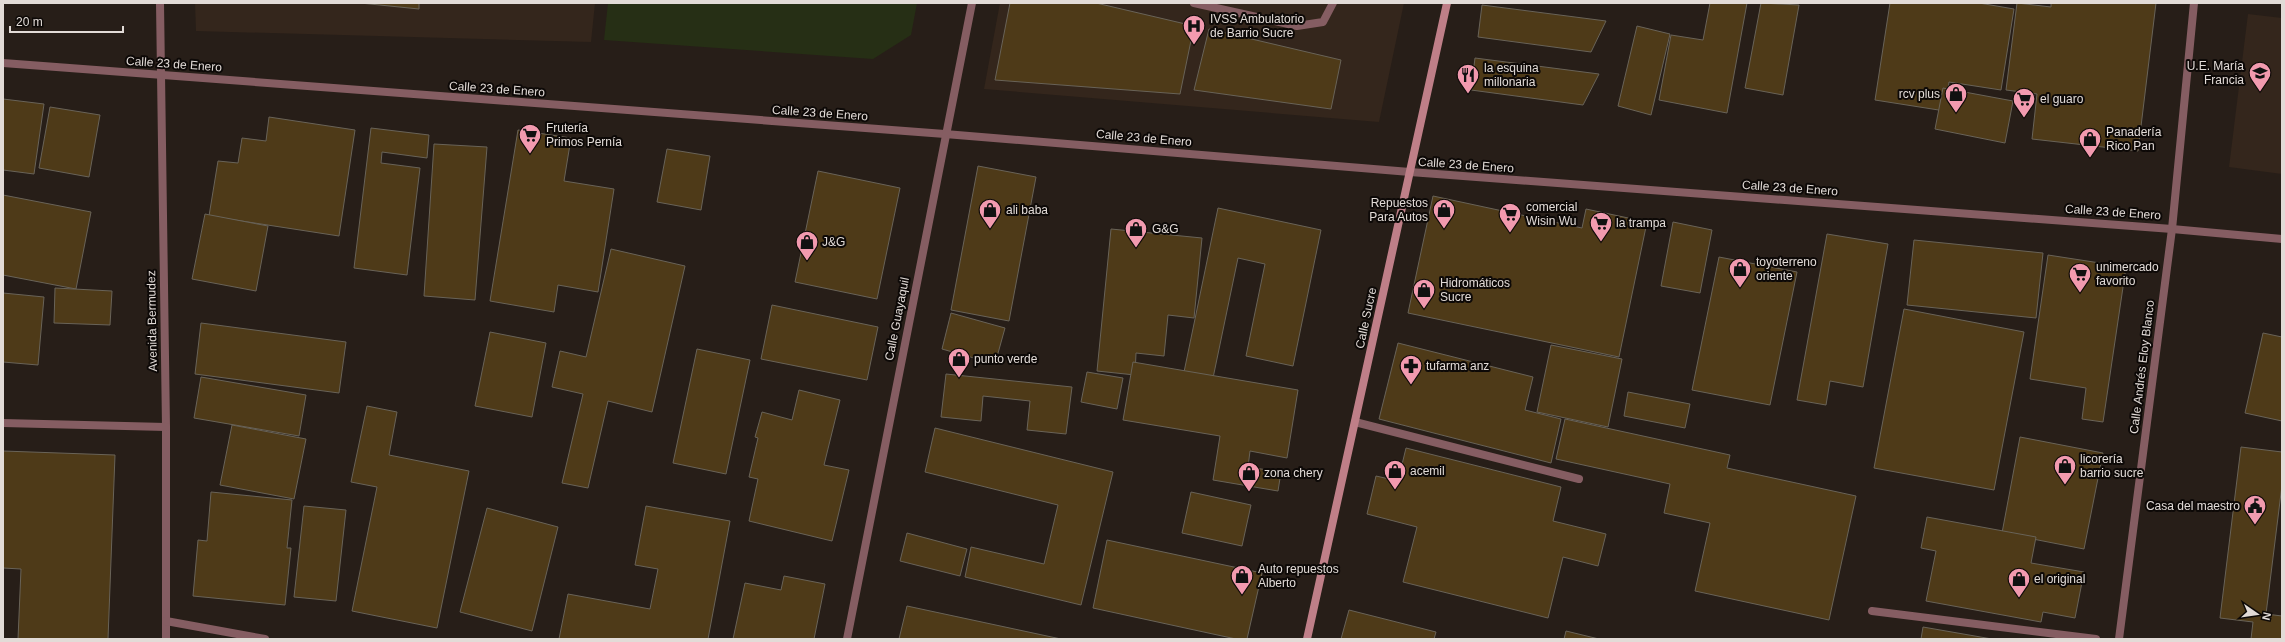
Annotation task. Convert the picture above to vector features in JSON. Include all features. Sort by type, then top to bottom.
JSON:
[{"type":"street","name":"Avenida Bermudez","points":[[160,3],[166,427],[166,639]]},
{"type":"street","name":"Calle Guayaquil","points":[[847,639],[945,134],[972,3]]},
{"type":"street","points":[[1194,3],[1297,26],[1323,22],[1333,3]]},
{"type":"street","name":"Calle Sucre","points":[[1307,639],[1447,3]]},
{"type":"street","name":"Calle Andrés Eloy Blanco","points":[[2119,639],[2172,229],[2194,3]]},
{"type":"street","name":"Calle 23 de Enero","points":[[3,63],[945,134],[1410,172],[2172,229],[2282,239]]},
{"type":"street","points":[[1355,422],[1579,479]]},
{"type":"street","points":[[3,423],[166,427]]},
{"type":"street","points":[[1872,611],[2096,639]]},
{"type":"street","points":[[166,621],[265,639]]},
{"type":"shaded area","points":[[195,3],[595,3],[591,42],[196,31]]},
{"type":"shaded area","name":"IVSS Ambulatorio de Barrio Sucre","points":[[1000,3],[1404,3],[1379,122],[984,89]]},
{"type":"shaded area","name":"U.E. María Francia","points":[[2248,14],[2282,18],[2282,174],[2229,167]]},
{"type":"green space","points":[[608,3],[917,3],[911,35],[873,59],[604,40]]},
{"type":"building","points":[[360,3],[419,3],[419,9]]},
{"type":"building","points":[[1010,3],[1096,3],[1194,26],[1180,94],[995,80]]},
{"type":"building","points":[[1710,3],[1747,3],[1727,113],[1659,100],[1671,35],[1703,40]]},
{"type":"building","points":[[1761,3],[1799,5],[1783,95],[1745,88]]},
{"type":"building","points":[[1890,3],[1979,3],[2014,9],[2001,90],[1949,82],[1945,111],[1875,100]]},
{"type":"building","points":[[2017,3],[2051,7],[2051,3],[2156,3],[2138,151],[2032,139],[2037,94],[2006,90]]},
{"type":"building","points":[[1482,5],[1606,21],[1591,52],[1478,37]]},
{"type":"building","points":[[1637,26],[1670,34],[1651,115],[1618,106]]},
{"type":"building","points":[[1209,29],[1341,60],[1331,109],[1194,90]]},
{"type":"building","points":[[1475,58],[1599,74],[1583,105],[1471,90]]},
{"type":"building","points":[[1943,88],[2013,101],[2005,143],[1935,129]]},
{"type":"building","points":[[3,99],[44,104],[34,174],[3,170]]},
{"type":"building","points":[[50,107],[100,115],[89,177],[39,168]]},
{"type":"building","points":[[269,117],[355,130],[339,236],[209,216],[218,161],[238,163],[242,138],[266,141]]},
{"type":"building","points":[[371,128],[429,135],[427,158],[382,152],[381,163],[420,168],[407,275],[354,268]]},
{"type":"building","points":[[518,130],[571,138],[564,181],[614,189],[598,292],[558,285],[554,312],[490,301]]},
{"type":"building","points":[[434,144],[487,147],[475,300],[424,296]]},
{"type":"building","points":[[667,149],[710,156],[701,210],[657,202]]},
{"type":"building","points":[[978,166],[1036,177],[1009,321],[951,310]]},
{"type":"building","points":[[818,171],[900,188],[877,299],[795,282]]},
{"type":"building","points":[[3,195],[91,212],[76,289],[3,275]]},
{"type":"building","points":[[1433,196],[1582,228],[1586,209],[1647,222],[1619,357],[1408,313]]},
{"type":"building","points":[[1218,208],[1321,230],[1293,366],[1246,356],[1265,264],[1238,258],[1213,378],[1184,372]]},
{"type":"building","points":[[205,214],[268,226],[256,291],[192,279]]},
{"type":"building","points":[[1673,222],[1712,230],[1700,293],[1661,286]]},
{"type":"building","points":[[1111,229],[1202,238],[1194,318],[1168,315],[1164,356],[1136,353],[1135,375],[1097,371]]},
{"type":"building","points":[[1827,234],[1888,244],[1863,387],[1830,381],[1826,405],[1797,400]]},
{"type":"building","points":[[1914,240],[2043,253],[2036,318],[1907,305]]},
{"type":"building","points":[[611,249],[685,266],[652,412],[608,401],[588,488],[562,483],[583,394],[552,387],[560,351],[586,357]]},
{"type":"building","points":[[2048,255],[2126,267],[2103,422],[2082,419],[2086,388],[2030,379]]},
{"type":"building","points":[[1719,257],[1797,272],[1770,405],[1692,390]]},
{"type":"building","points":[[55,288],[112,291],[110,325],[54,323]]},
{"type":"building","points":[[3,293],[44,297],[38,365],[3,362]]},
{"type":"building","points":[[772,305],[878,327],[867,380],[761,359]]},
{"type":"building","points":[[1904,309],[2024,332],[1994,490],[1874,468]]},
{"type":"building","points":[[951,313],[1005,328],[995,364],[942,349]]},
{"type":"building","points":[[201,323],[346,342],[339,393],[195,374]]},
{"type":"building","points":[[490,332],[546,343],[532,417],[475,406]]},
{"type":"building","points":[[2263,333],[2282,337],[2282,421],[2245,413]]},
{"type":"building","points":[[1398,343],[1533,377],[1525,410],[1561,419],[1551,463],[1379,419]]},
{"type":"building","points":[[1551,345],[1622,359],[1608,427],[1537,412]]},
{"type":"building","points":[[697,349],[750,360],[726,474],[673,463]]},
{"type":"building","points":[[1133,362],[1298,390],[1287,458],[1250,451],[1248,467],[1281,472],[1278,491],[1213,480],[1220,436],[1123,420]]},
{"type":"building","points":[[1087,372],[1123,378],[1117,409],[1081,402]]},
{"type":"building","points":[[946,374],[1072,387],[1066,434],[1027,430],[1030,401],[983,396],[981,421],[941,417]]},
{"type":"building","points":[[201,377],[306,395],[299,436],[194,418]]},
{"type":"building","points":[[799,390],[840,400],[824,465],[849,470],[832,541],[749,521],[758,479],[749,477],[758,438],[755,437],[762,412],[792,420]]},
{"type":"building","points":[[1628,392],[1690,404],[1685,428],[1624,416]]},
{"type":"building","points":[[367,406],[397,412],[389,455],[469,471],[437,628],[352,611],[377,487],[351,482]]},
{"type":"building","points":[[1565,419],[1730,455],[1727,468],[1856,496],[1829,620],[1695,591],[1710,523],[1664,513],[1670,484],[1556,459]]},
{"type":"building","points":[[232,425],[306,439],[294,499],[220,485]]},
{"type":"building","points":[[935,428],[1113,472],[1081,605],[965,577],[971,547],[1044,564],[1058,505],[925,472]]},
{"type":"building","points":[[2020,437],[2103,453],[2084,549],[2002,533]]},
{"type":"building","points":[[2241,447],[2282,452],[2282,485],[2266,614],[2282,616],[2282,639],[2251,639],[2253,622],[2220,618]]},
{"type":"building","points":[[1406,448],[1561,487],[1553,521],[1606,534],[1598,566],[1563,557],[1548,618],[1403,582],[1417,527],[1367,514],[1376,476],[1398,481]]},
{"type":"building","points":[[3,451],[115,455],[108,639],[18,639],[21,569],[3,568]]},
{"type":"building","points":[[211,492],[292,500],[287,548],[291,548],[285,605],[193,596],[198,540],[207,541]]},
{"type":"building","points":[[1191,492],[1251,505],[1242,546],[1182,533]]},
{"type":"building","points":[[304,506],[346,510],[336,601],[294,597]]},
{"type":"building","points":[[646,506],[730,521],[708,639],[559,639],[568,594],[650,609],[658,569],[635,565]]},
{"type":"building","points":[[487,508],[558,527],[532,631],[460,612]]},
{"type":"building","points":[[1927,517],[2036,537],[2031,563],[2084,572],[2075,618],[2043,612],[2041,622],[1926,601],[1936,551],[1921,548]]},
{"type":"building","points":[[907,533],[967,549],[960,576],[900,561]]},
{"type":"building","points":[[1107,540],[1262,573],[1247,639],[1236,639],[1093,608]]},
{"type":"building","points":[[784,576],[825,584],[814,639],[733,639],[745,583],[781,590]]},
{"type":"building","points":[[907,606],[1061,639],[899,639]]},
{"type":"building","points":[[1349,610],[1436,632],[1434,639],[1341,639]]},
{"type":"building","points":[[1923,627],[1992,639],[1921,639]]},
{"type":"building","points":[[1566,631],[1599,639],[1564,639]]},
{"type":"place","name":"IVSS Ambulatorio de Barrio Sucre","points":[[1194,46]]},
{"type":"place","name":"U.E. María Francia","points":[[2260,92]]},
{"type":"place","name":"la esquina millonaria","points":[[1468,94]]},
{"type":"place","name":"rcv plus","points":[[1956,114]]},
{"type":"place","name":"el guaro","points":[[2024,118]]},
{"type":"place","name":"Frutería Primos Pernía","points":[[530,154]]},
{"type":"place","name":"Panadería Rico Pan","points":[[2090,158]]},
{"type":"place","name":"ali baba","points":[[990,230]]},
{"type":"place","name":"Repuestos Para Autos","points":[[1444,230]]},
{"type":"place","name":"comercial Wisin Wu","points":[[1510,234]]},
{"type":"place","name":"la trampa","points":[[1601,242]]},
{"type":"place","name":"G&G","points":[[1136,248]]},
{"type":"place","name":"J&G","points":[[807,262]]},
{"type":"place","name":"toyoterreno oriente","points":[[1740,288]]},
{"type":"place","name":"unimercado favorito","points":[[2080,294]]},
{"type":"place","name":"Hidromáticos Sucre","points":[[1424,310]]},
{"type":"place","name":"punto verde","points":[[959,378]]},
{"type":"place","name":"tufarma anz","points":[[1411,386]]},
{"type":"place","name":"licorería barrio sucre","points":[[2065,486]]},
{"type":"place","name":"acemil","points":[[1395,490]]},
{"type":"place","name":"zona chery","points":[[1249,492]]},
{"type":"place","name":"Casa del maestro","points":[[2255,526]]},
{"type":"place","name":"Auto repuestos Alberto","points":[[1242,596]]},
{"type":"place","name":"el original","points":[[2019,598]]}]
